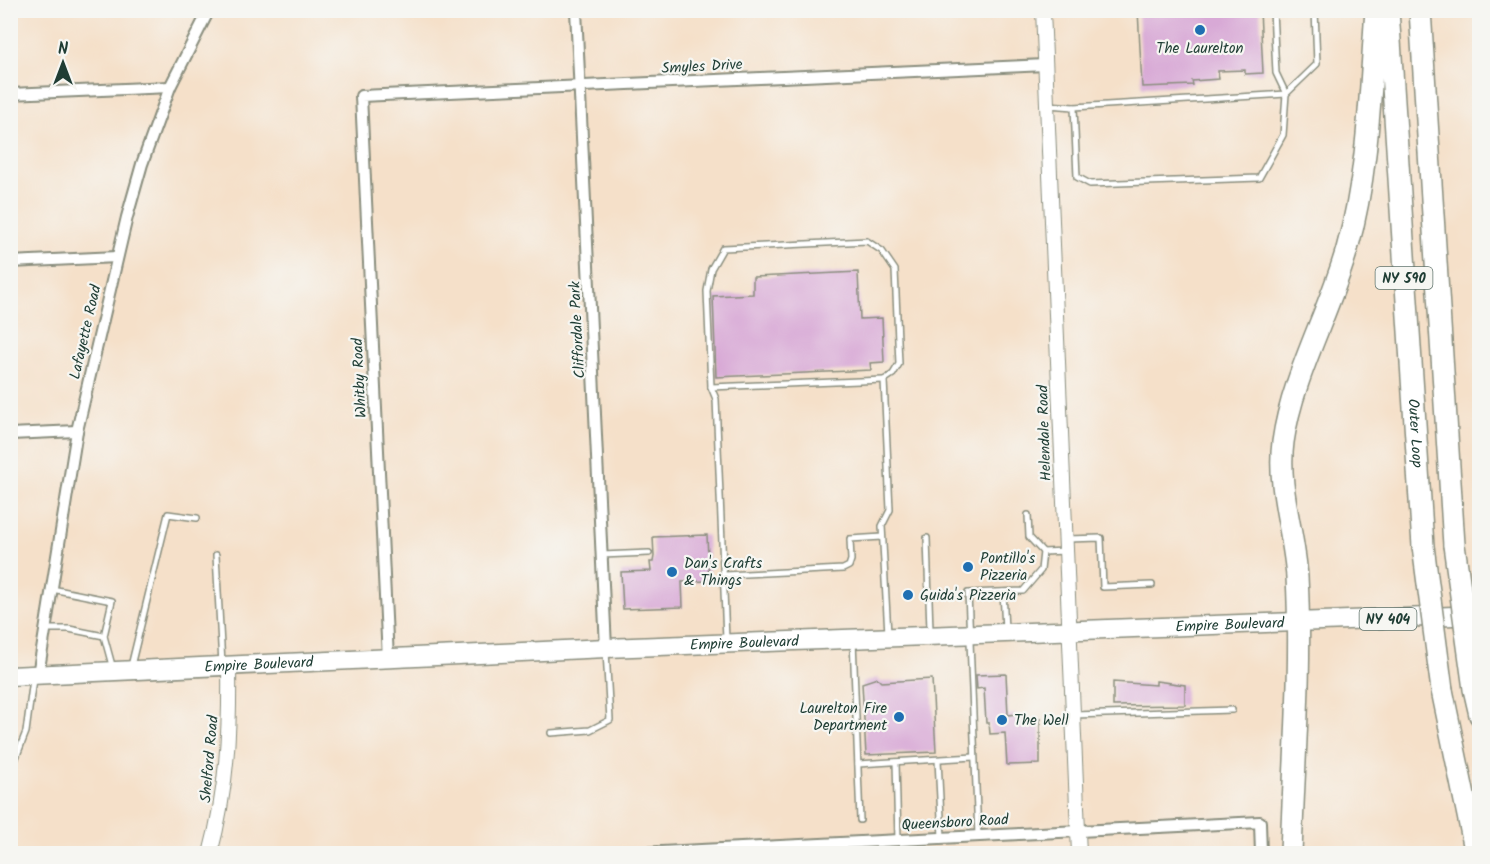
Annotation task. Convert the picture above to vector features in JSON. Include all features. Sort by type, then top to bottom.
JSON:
[{"type":"highway","points":[[1291,854],[1298,623],[1296,567],[1283,484],[1283,443],[1296,390],[1342,268],[1358,205],[1367,138],[1376,10]]},
{"type":"highway","name":"Outer Loop","points":[[1388,10],[1423,546],[1442,690],[1476,854]]},
{"type":"highway","name":"NY 590","points":[[1420,10],[1455,545],[1479,715]]},
{"type":"main road","name":"Empire Boulevard","points":[[10,676],[606,648],[1479,615]]},
{"type":"street","name":"Lafayette Road","points":[[36,675],[46,629],[77,431],[141,164],[170,87],[208,10]]},
{"type":"street","name":"Cliffordale Park","points":[[576,10],[582,86],[606,648]]},
{"type":"street","name":"Helendale Road","points":[[1043,10],[1079,854]]},
{"type":"street","name":"Smyles Drive","points":[[361,96],[1045,65]]},
{"type":"street","points":[[10,94],[170,87]]},
{"type":"street","name":"Whitby Road","points":[[361,96],[388,659]]},
{"type":"street","points":[[10,262],[117,257]]},
{"type":"street","points":[[10,434],[77,431]]},
{"type":"street","name":"Shelford Road","points":[[210,854],[226,780],[229,733],[225,666]]},
{"type":"street","name":"Queensboro Road","points":[[621,854],[1260,822],[1261,854]]},
{"type":"lane","points":[[1074,107],[1077,177],[1090,184],[1259,178],[1283,135],[1286,94],[1276,73],[1273,10]]},
{"type":"lane","points":[[1046,105],[1074,107],[1286,94],[1317,64],[1315,10]]},
{"type":"lane","points":[[711,387],[884,380],[893,374],[898,364],[895,270],[882,251],[867,241],[723,248],[711,269],[707,291],[711,387],[716,399],[727,644]]},
{"type":"lane","points":[[884,380],[890,510],[882,526],[882,537],[888,638]]},
{"type":"lane","points":[[122,671],[168,514],[197,518]]},
{"type":"lane","points":[[978,836],[968,593],[1023,591],[1041,570],[1043,552],[1029,537],[1028,515]]},
{"type":"lane","points":[[724,574],[843,569],[849,566],[851,560],[850,539],[882,537]]},
{"type":"lane","points":[[927,538],[931,636]]},
{"type":"lane","points":[[1043,552],[1101,538],[1103,587],[1152,585]]},
{"type":"lane","points":[[602,555],[649,553]]},
{"type":"lane","points":[[216,555],[225,666]]},
{"type":"lane","points":[[52,589],[112,601],[104,636],[122,671]]},
{"type":"lane","points":[[1003,592],[1005,633]]},
{"type":"lane","points":[[46,629],[69,629],[104,636]]},
{"type":"lane","points":[[853,639],[860,820]]},
{"type":"lane","points":[[551,733],[590,730],[610,720],[606,648]]},
{"type":"lane","points":[[10,773],[26,732],[36,675]]},
{"type":"lane","points":[[1073,715],[1232,710]]},
{"type":"lane","points":[[858,764],[974,758]]},
{"type":"lane","points":[[938,760],[942,837]]},
{"type":"lane","points":[[896,762],[898,840]]},
{"type":"building","name":"The Laurelton","points":[[1138,10],[1260,10],[1263,73],[1245,74],[1245,70],[1218,71],[1219,79],[1192,81],[1193,85],[1142,87]]},
{"type":"building","points":[[858,272],[860,319],[882,318],[884,362],[870,363],[871,370],[716,377],[713,296],[753,294],[753,277]]},
{"type":"building","name":"Dan's Crafts & Things","points":[[707,535],[709,581],[682,582],[683,607],[623,609],[621,572],[651,571],[650,562],[653,562],[654,556],[653,537]]},
{"type":"building","name":"The Well","points":[[1006,674],[1008,715],[1017,714],[1018,720],[1040,719],[1040,764],[1007,765],[1005,733],[990,734],[989,723],[986,723],[984,688],[977,689],[976,675]]},
{"type":"building","name":"Laurelton Fire Department","points":[[877,678],[881,682],[932,679],[936,752],[866,755],[862,683]]},
{"type":"building","points":[[1156,681],[1185,685],[1185,705],[1113,706],[1113,682],[1156,685]]},
{"type":"place","name":"The Laurelton","points":[[1200,30]]},
{"type":"place","name":"Pontillo's Pizzeria","points":[[968,567]]},
{"type":"place","name":"Dan's Crafts & Things","points":[[672,572]]},
{"type":"place","name":"Guida's Pizzeria","points":[[908,595]]},
{"type":"place","name":"Laurelton Fire Department","points":[[899,717]]},
{"type":"place","name":"The Well","points":[[1002,720]]}]
